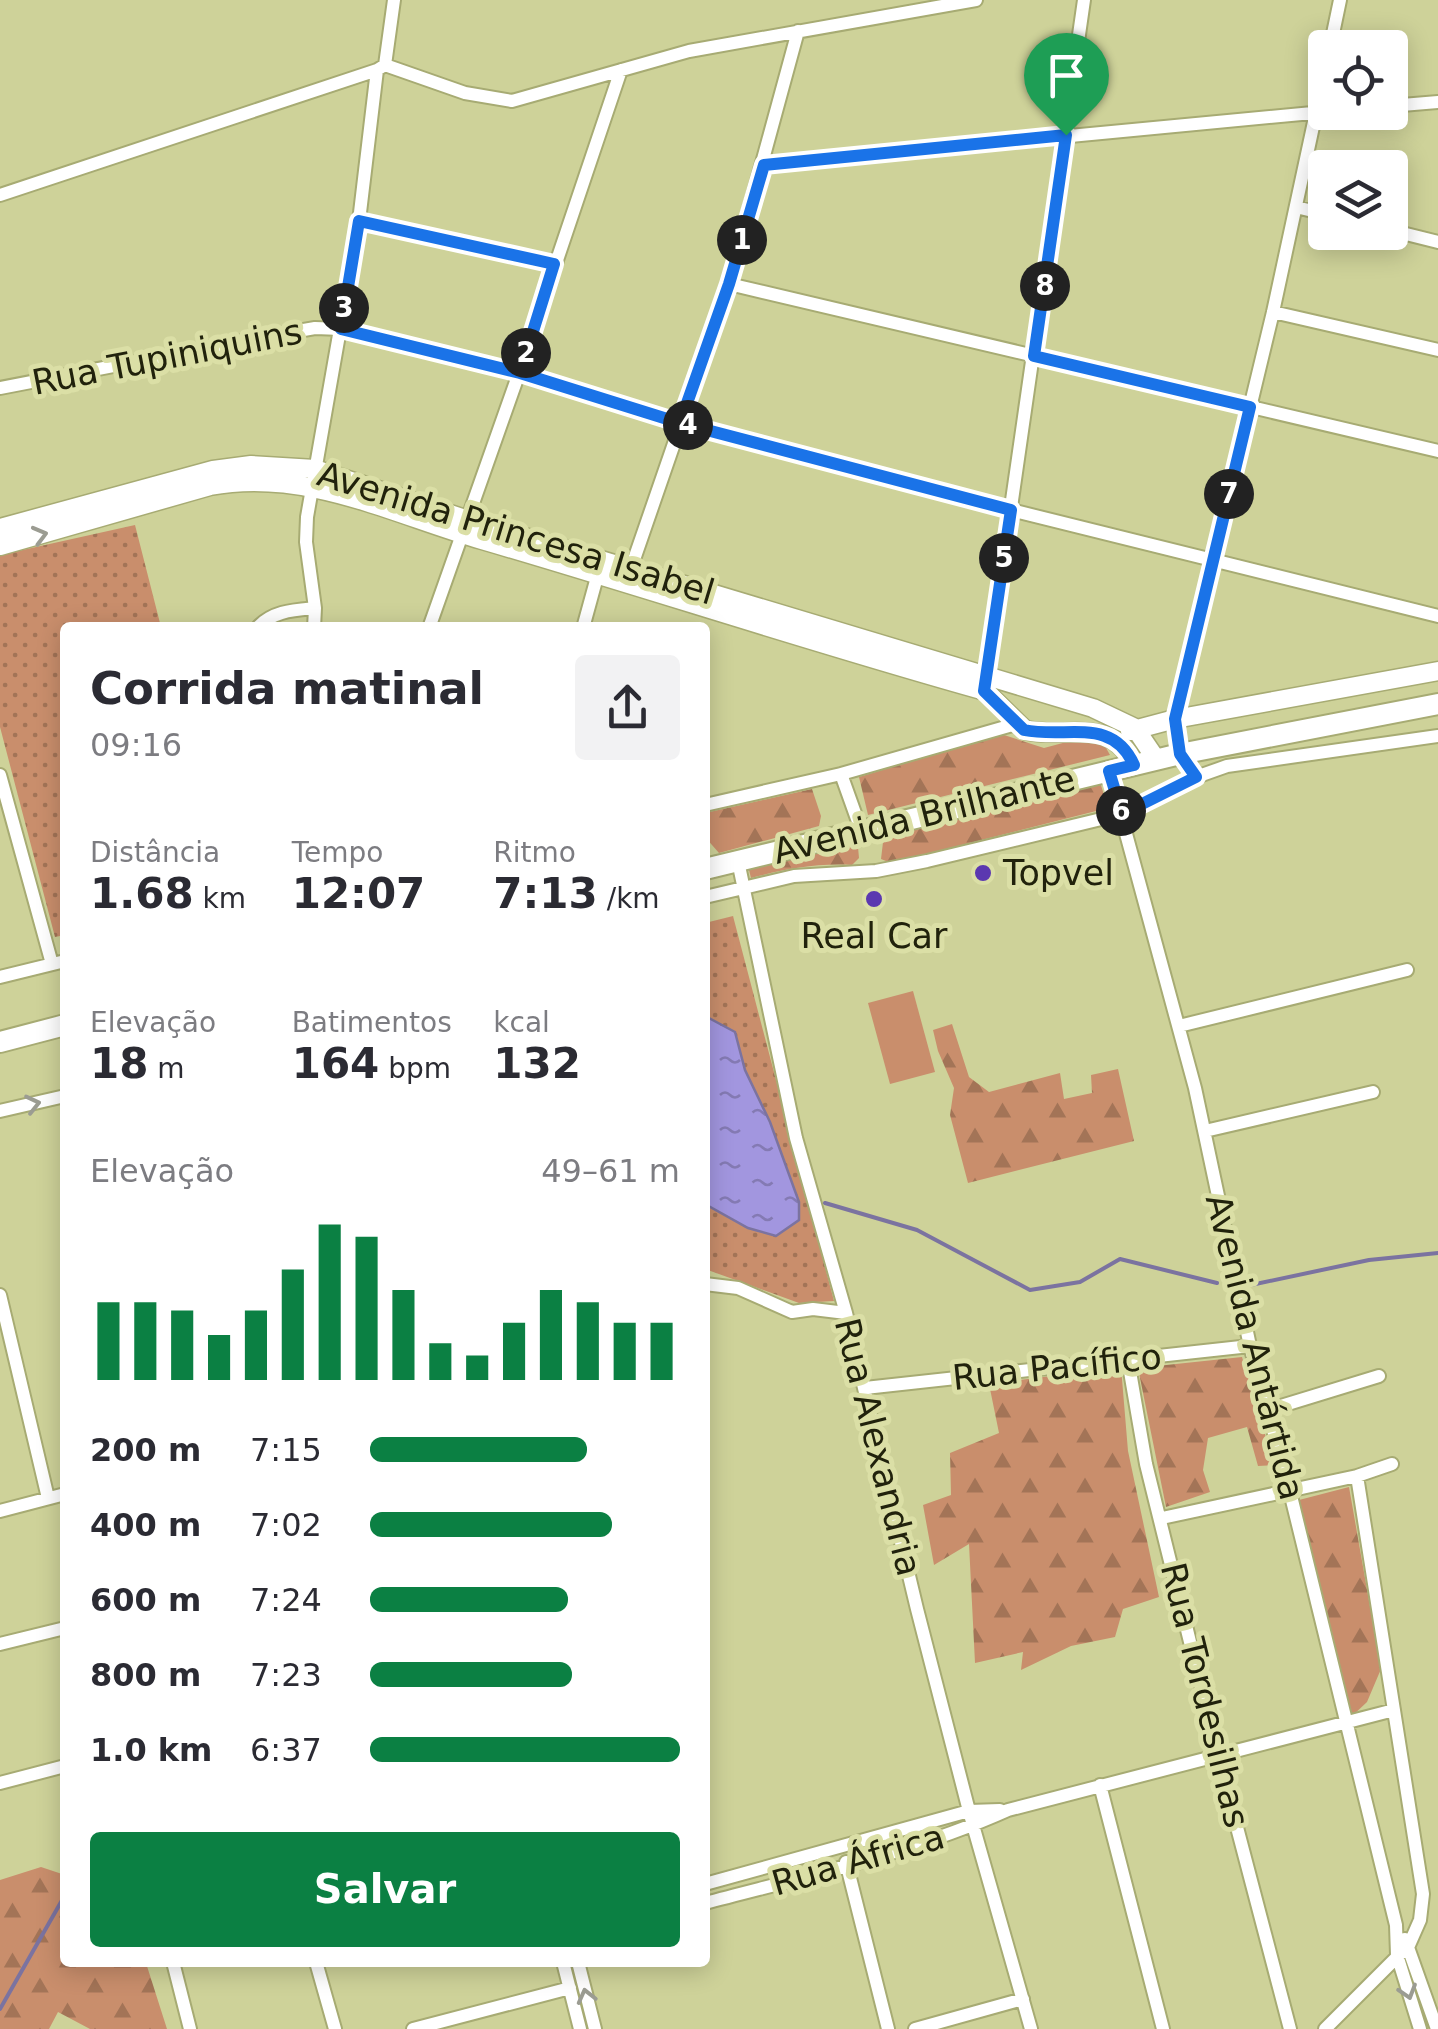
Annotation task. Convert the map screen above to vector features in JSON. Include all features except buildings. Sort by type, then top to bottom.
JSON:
[{"type":"main road","name":"Avenida Princesa Isabel","points":[[0,528],[214,470],[251,465],[313,477],[905,661],[986,684],[1026,689],[1060,699]]},
{"type":"main road","name":"Avenida Princesa Isabel","points":[[0,546],[235,482],[313,477]]},
{"type":"main road","points":[[1114,740],[1135,728],[1175,719],[1438,671]]},
{"type":"main road","name":"Avenida Princesa Isabel","points":[[986,684],[1014,720]]},
{"type":"main road","points":[[1026,689],[1014,720],[1028,731],[1102,734],[1128,751],[1134,765]]},
{"type":"main road","points":[[1050,733],[1058,718],[1060,699],[1094,708],[1135,728],[1156,759]]},
{"type":"main road","name":"Avenida Brilhante","points":[[710,864],[738,861],[1156,759],[1438,704]]},
{"type":"main road","points":[[0,1042],[60,1027]]},
{"type":"street","points":[[314,622],[306,542],[313,477],[394,0]]},
{"type":"street","points":[[0,196],[381,68],[466,94],[512,101],[689,51],[976,0]]},
{"type":"street","points":[[986,684],[1084,0]]},
{"type":"street","points":[[1334,30],[1340,0]]},
{"type":"street","points":[[628,575],[729,284],[798,31]]},
{"type":"street","points":[[431,622],[520,373],[621,70]]},
{"type":"street","points":[[1408,104],[1438,102]]},
{"type":"street","points":[[764,165],[1308,113]]},
{"type":"street","points":[[1196,777],[1180,754],[1175,719],[1316,130]]},
{"type":"street","points":[[1296,207],[1308,210]]},
{"type":"street","points":[[359,221],[554,264]]},
{"type":"street","points":[[1408,234],[1438,242]]},
{"type":"street","points":[[729,284],[1438,451]]},
{"type":"street","points":[[1273,312],[1438,350]]},
{"type":"street","name":"Rua Tupiniquins","points":[[0,388],[298,330],[341,329],[520,373],[680,423],[1011,510],[1438,616]]},
{"type":"street","points":[[584,622],[600,566]]},
{"type":"street","points":[[263,622],[286,611],[315,608]]},
{"type":"street","points":[[710,805],[841,774],[1014,720]]},
{"type":"street","points":[[710,896],[794,876],[876,871],[928,861],[1122,814],[1227,766],[1438,736]]},
{"type":"street","name":"Avenida Antártida","points":[[1109,771],[1205,1131],[1250,1346],[1290,1492],[1396,1924],[1397,1955],[1420,2029]]},
{"type":"street","points":[[841,774],[862,830]]},
{"type":"street","points":[[0,776],[5,816],[58,963],[0,977]]},
{"type":"street","name":"Rua Alexandria","points":[[738,861],[796,1138],[846,1314],[916,1610],[969,1811],[1031,2029]]},
{"type":"street","points":[[1179,1026],[1406,970]]},
{"type":"street","points":[[1205,1131],[1373,1092]]},
{"type":"street","points":[[0,1111],[60,1097]]},
{"type":"street","points":[[710,1285],[738,1288],[792,1312],[846,1314]]},
{"type":"street","points":[[0,1295],[48,1498]]},
{"type":"street","name":"Rua Pacífico","points":[[865,1388],[1250,1346]]},
{"type":"street","name":"Rua Tordesilhas","points":[[1128,1360],[1146,1464],[1290,2029]]},
{"type":"street","points":[[1268,1410],[1379,1376]]},
{"type":"street","points":[[1162,1518],[1290,1492],[1392,1464]]},
{"type":"street","points":[[1325,2029],[1409,1945],[1420,1920],[1423,1886],[1357,1476]]},
{"type":"street","points":[[0,1511],[60,1495]]},
{"type":"street","points":[[0,1644],[60,1629]]},
{"type":"street","name":"Rua África","points":[[710,1902],[847,1865],[973,1826],[1008,1810],[1394,1710]]},
{"type":"street","points":[[0,1783],[60,1767]]},
{"type":"street","points":[[1100,1785],[1163,2029]]},
{"type":"street","name":"Rua África","points":[[710,1883],[969,1811],[1008,1810]]},
{"type":"street","points":[[841,1847],[888,2029]]},
{"type":"street","name":"Avenida Antártida","points":[[1396,1924],[1409,1945],[1438,2029]]},
{"type":"street","points":[[174,1967],[190,2029]]},
{"type":"street","points":[[317,1967],[335,2029]]},
{"type":"street","points":[[564,1967],[580,2029]]},
{"type":"street","points":[[579,1967],[595,2029]]},
{"type":"street","points":[[413,2029],[570,1988]]},
{"type":"street","points":[[915,2029],[1023,1999]]},
{"type":"green space","points":[[135,525],[160,622],[60,622],[60,936],[55,937],[0,727],[0,555]]},
{"type":"green space","points":[[1001,734],[1044,748],[1074,740],[1101,739],[1110,755],[868,815],[859,777]]},
{"type":"green space","points":[[1100,782],[1108,808],[891,863],[881,859],[884,834]]},
{"type":"green space","points":[[812,789],[821,816],[819,826],[719,853],[710,843],[710,812]]},
{"type":"green space","points":[[851,842],[858,847],[859,858],[852,865],[801,867],[751,878],[748,866]]},
{"type":"green space","points":[[733,916],[834,1301],[799,1303],[710,1271],[710,922]]},
{"type":"green space","points":[[913,991],[935,1072],[890,1084],[868,1003]]},
{"type":"green space","points":[[952,1024],[969,1077],[989,1092],[1060,1073],[1064,1099],[1092,1093],[1091,1075],[1118,1069],[1134,1141],[968,1183],[950,1115],[954,1088],[933,1030]]},
{"type":"green space","points":[[1242,1357],[1274,1465],[1258,1466],[1247,1427],[1208,1438],[1203,1470],[1210,1492],[1166,1507],[1138,1368]]},
{"type":"green space","points":[[1121,1367],[1128,1451],[1159,1597],[1123,1609],[1115,1637],[1071,1646],[1021,1670],[1023,1652],[975,1663],[969,1544],[934,1565],[923,1505],[951,1495],[950,1453],[999,1433],[989,1384]]},
{"type":"green space","points":[[1349,1487],[1381,1669],[1367,1702],[1350,1718],[1299,1500]]},
{"type":"green space","points":[[41,1867],[60,1873],[60,1967],[147,1967],[167,2029],[90,2029],[58,2012],[49,2029],[0,2029],[0,1880]]},
{"type":"water","points":[[710,1019],[735,1032],[745,1070],[770,1122],[799,1202],[799,1220],[776,1236],[748,1228],[710,1207]]},
{"type":"waterway","points":[[825,1203],[917,1230],[1030,1290],[1080,1282],[1120,1259],[1217,1283]]},
{"type":"waterway","points":[[1251,1285],[1369,1260],[1438,1253]]},
{"type":"waterway","points":[[0,2009],[60,1904]]},
{"type":"place","name":"Topvel","points":[[983,873]]},
{"type":"place","name":"Real Car","points":[[874,899]]},
{"type":"route","points":[[1066,135],[764,165],[729,284],[680,423],[520,373],[554,264],[359,221],[341,329],[520,373],[600,398],[680,423],[1011,510],[984,691],[1024,730],[1091,732],[1122,745],[1134,765],[1109,771],[1122,814],[1196,777],[1180,754],[1175,719],[1250,407],[1034,356],[1066,135]]}]
